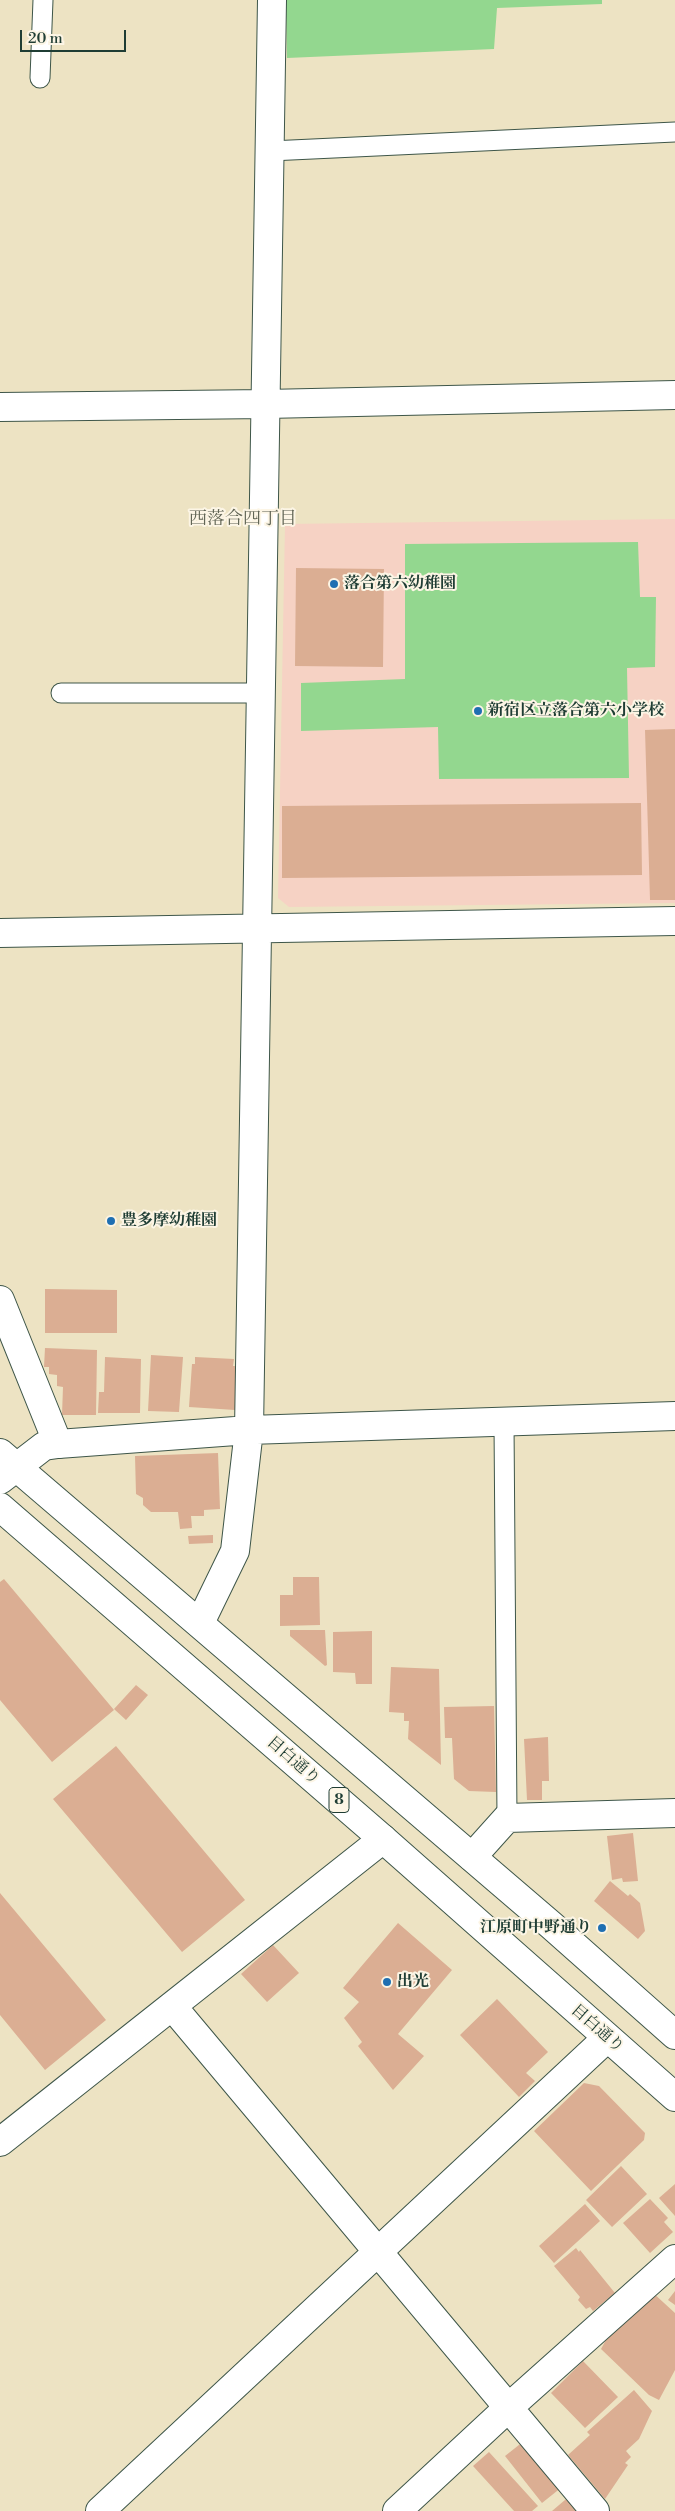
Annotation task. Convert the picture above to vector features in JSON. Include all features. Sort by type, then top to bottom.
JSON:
[{"type":"street","points":[[200,1623],[235,1551],[249,1430],[272,0]]},
{"type":"street","points":[[0,406],[266,404],[675,395]]},
{"type":"street","points":[[0,933],[675,921]]},
{"type":"street","points":[[0,1300],[58,1444]]},
{"type":"street","points":[[675,1416],[249,1430],[58,1444],[44,1446],[6,1467],[200,1623],[675,2034]]},
{"type":"street","name":"目白通り","points":[[0,1507],[384,1839],[675,2097]]},
{"type":"street","points":[[472,1857],[507,1818],[675,1813]]},
{"type":"street","points":[[0,2142],[384,1839]]},
{"type":"street","points":[[172,2006],[595,2511]]},
{"type":"street","points":[[100,2511],[607,2038]]},
{"type":"street","points":[[397,2511],[508,2408],[675,2259]]},
{"type":"lane","points":[[40,78],[43,0]]},
{"type":"lane","points":[[270,151],[675,132]]},
{"type":"lane","points":[[61,694],[262,693]]},
{"type":"lane","points":[[504,1423],[507,1818]]},
{"type":"shaded area","name":"新宿区立落合第六小学校","points":[[675,519],[675,903],[289,907],[278,898],[285,524]]},
{"type":"green space","points":[[286,0],[602,0],[602,4],[497,8],[494,49],[287,58]]},
{"type":"green space","points":[[638,542],[640,597],[656,597],[655,667],[627,668],[629,778],[439,779],[438,727],[301,731],[301,683],[405,679],[405,544]]},
{"type":"building","points":[[296,568],[384,569],[383,667],[295,666]]},
{"type":"building","points":[[675,729],[675,900],[650,900],[645,730]]},
{"type":"building","points":[[641,803],[642,875],[282,878],[282,806]]},
{"type":"building","points":[[45,1289],[117,1290],[117,1333],[45,1333]]},
{"type":"building","points":[[45,1348],[97,1350],[96,1415],[62,1415],[63,1387],[57,1386],[57,1375],[49,1374],[49,1367],[44,1367]]},
{"type":"building","points":[[151,1355],[183,1357],[179,1412],[148,1411]]},
{"type":"building","points":[[105,1357],[141,1359],[140,1413],[98,1413],[99,1392],[104,1392]]},
{"type":"building","points":[[195,1357],[234,1359],[233,1366],[238,1366],[235,1410],[189,1407],[192,1364],[195,1364]]},
{"type":"building","points":[[218,1453],[220,1509],[204,1510],[204,1516],[191,1516],[192,1528],[180,1529],[178,1512],[151,1512],[143,1505],[143,1498],[136,1494],[135,1456]]},
{"type":"building","points":[[213,1535],[213,1543],[189,1544],[188,1536]]},
{"type":"building","points":[[293,1577],[319,1577],[320,1625],[280,1626],[280,1595],[293,1595]]},
{"type":"building","points":[[4,1579],[114,1710],[52,1762],[0,1700],[0,1582]]},
{"type":"building","points":[[290,1630],[325,1630],[327,1665],[325,1666],[290,1636]]},
{"type":"building","points":[[372,1631],[372,1684],[356,1684],[355,1673],[333,1672],[333,1632]]},
{"type":"building","points":[[391,1667],[439,1669],[441,1765],[408,1739],[409,1721],[404,1721],[404,1713],[389,1712]]},
{"type":"building","points":[[136,1685],[148,1695],[126,1720],[114,1709]]},
{"type":"building","points":[[494,1706],[496,1792],[469,1791],[454,1779],[452,1738],[445,1738],[444,1707]]},
{"type":"building","points":[[548,1737],[549,1781],[542,1781],[542,1800],[527,1800],[524,1739]]},
{"type":"building","points":[[116,1746],[245,1900],[182,1952],[53,1799]]},
{"type":"building","points":[[633,1833],[638,1881],[623,1882],[622,1878],[612,1880],[607,1836]]},
{"type":"building","points":[[610,1881],[640,1903],[645,1931],[638,1939],[594,1901]]},
{"type":"building","points":[[0,1893],[106,2020],[45,2070],[0,2015]]},
{"type":"building","points":[[398,1923],[452,1970],[398,2034],[424,2056],[393,2090],[358,2046],[362,2042],[344,2018],[359,2002],[343,1988]]},
{"type":"building","points":[[273,1945],[299,1973],[267,2002],[241,1974]]},
{"type":"building","points":[[497,1999],[548,2052],[526,2073],[535,2081],[519,2097],[460,2035]]},
{"type":"building","points":[[584,2083],[599,2086],[645,2133],[644,2140],[591,2191],[534,2131]]},
{"type":"building","points":[[621,2166],[647,2194],[612,2227],[586,2200]]},
{"type":"building","points":[[675,2184],[675,2216],[659,2198]]},
{"type":"building","points":[[650,2199],[668,2218],[664,2222],[673,2232],[650,2253],[623,2223]]},
{"type":"building","points":[[585,2204],[600,2221],[554,2263],[539,2246]]},
{"type":"building","points":[[576,2248],[579,2252],[580,2250],[615,2293],[593,2311],[590,2307],[586,2309],[578,2300],[580,2297],[554,2266]]},
{"type":"building","points":[[675,2291],[675,2305],[668,2300]]},
{"type":"building","points":[[652,2292],[675,2313],[675,2370],[659,2400],[649,2395],[601,2349],[612,2329]]},
{"type":"building","points":[[583,2361],[618,2397],[585,2428],[551,2393]]},
{"type":"building","points":[[634,2390],[652,2411],[639,2439],[626,2451],[631,2457],[625,2463],[628,2465],[605,2499],[568,2455],[590,2435],[587,2432]]},
{"type":"building","points":[[524,2441],[562,2487],[542,2503],[505,2456]]},
{"type":"building","points":[[489,2452],[538,2506],[532,2511],[514,2511],[473,2466]]},
{"type":"building","points":[[572,2494],[586,2511],[552,2511]]},
{"type":"place","name":"落合第六幼稚園","points":[[334,584]]},
{"type":"place","name":"新宿区立落合第六小学校","points":[[478,711]]},
{"type":"place","name":"豊多摩幼稚園","points":[[111,1221]]},
{"type":"place","name":"江原町中野通り","points":[[602,1928]]},
{"type":"place","name":"出光","points":[[387,1982]]},
{"type":"district","name":"西落合四丁目","points":[[243,520]]}]
